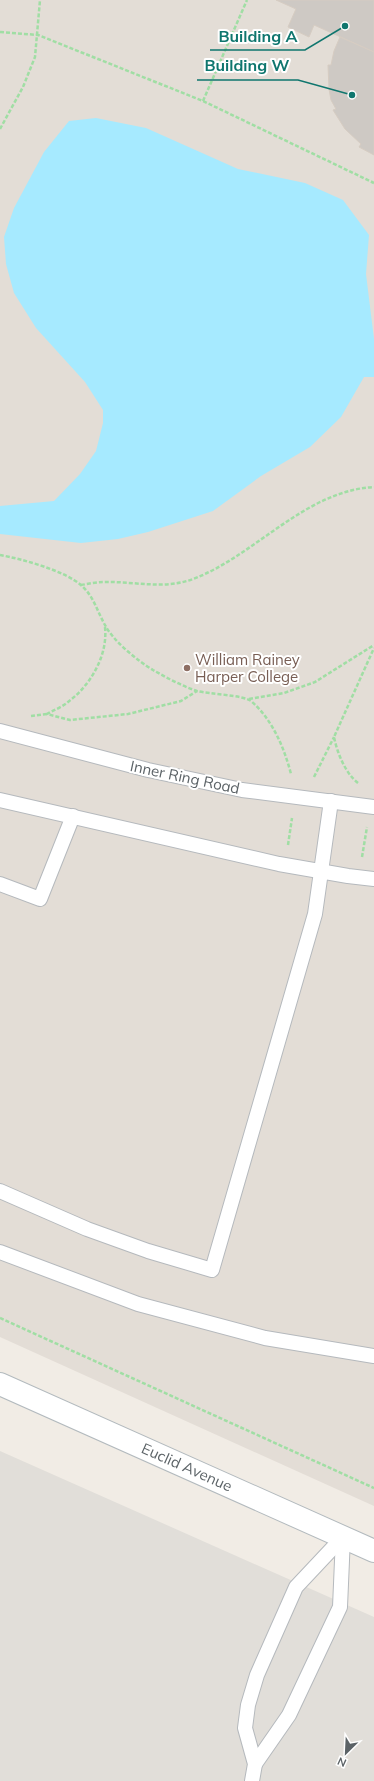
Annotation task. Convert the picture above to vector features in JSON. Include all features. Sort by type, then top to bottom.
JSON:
[{"type":"main road","name":"Euclid Avenue","points":[[0,1384],[374,1551]]},
{"type":"lane","name":"Inner Ring Road","points":[[0,730],[156,772],[242,790],[374,806]]},
{"type":"lane","points":[[0,800],[202,847],[321,871],[374,879]]},
{"type":"lane","points":[[0,1191],[87,1229],[148,1251],[212,1270],[315,914],[331,801]]},
{"type":"lane","points":[[0,884],[40,899],[73,816]]},
{"type":"lane","points":[[0,1252],[145,1306],[265,1338],[374,1356]]},
{"type":"lane","points":[[255,1764],[245,1728],[248,1705],[257,1675],[296,1587],[343,1536]]},
{"type":"lane","points":[[252,1781],[255,1764],[289,1716],[340,1607],[343,1536]]},
{"type":"path","points":[[0,129],[23,87],[35,57],[40,0]]},
{"type":"path","points":[[203,101],[247,0]]},
{"type":"path","points":[[0,32],[38,35],[203,101],[374,183]]},
{"type":"path","points":[[81,585],[103,582],[173,584],[193,579],[215,568],[311,507],[349,491],[374,487]]},
{"type":"path","points":[[0,555],[15,558],[55,571],[81,585],[92,597],[105,626],[131,654],[172,681],[198,691],[249,699],[284,693],[315,682],[374,645]]},
{"type":"path","points":[[105,626],[106,638],[104,649],[90,680],[84,688],[67,703],[47,714],[70,720],[128,714],[181,701],[198,691]]},
{"type":"path","points":[[313,780],[374,648]]},
{"type":"path","points":[[249,699],[271,724],[288,761],[292,777]]},
{"type":"path","points":[[334,737],[336,747],[344,765],[358,784]]},
{"type":"path","points":[[0,1318],[374,1488]]},
{"type":"shaded area","name":"William Rainey Harper College","points":[[0,0],[374,0],[374,1506],[0,1337]]},
{"type":"shaded area","points":[[0,1451],[374,1617],[374,1781],[0,1781]]},
{"type":"water","points":[[96,118],[146,128],[238,169],[305,183],[343,200],[369,235],[366,274],[374,339],[374,377],[364,377],[341,417],[310,447],[261,476],[213,511],[148,532],[118,539],[81,543],[0,534],[0,506],[54,501],[80,474],[96,451],[103,423],[103,410],[85,382],[36,328],[14,293],[6,264],[4,237],[14,208],[44,152],[69,121]]},
{"type":"building","points":[[276,0],[374,0],[374,52],[314,25],[309,37],[288,27],[296,9]]},
{"type":"building","points":[[340,37],[374,52],[374,155],[359,147],[361,144],[345,129],[333,110],[336,109],[331,100],[329,89],[328,65],[331,65],[334,51]]},
{"type":"place","name":"Building A","points":[[345,26]]},
{"type":"place","name":"Building W","points":[[352,95]]},
{"type":"place","name":"William Rainey Harper College","points":[[187,668]]}]
